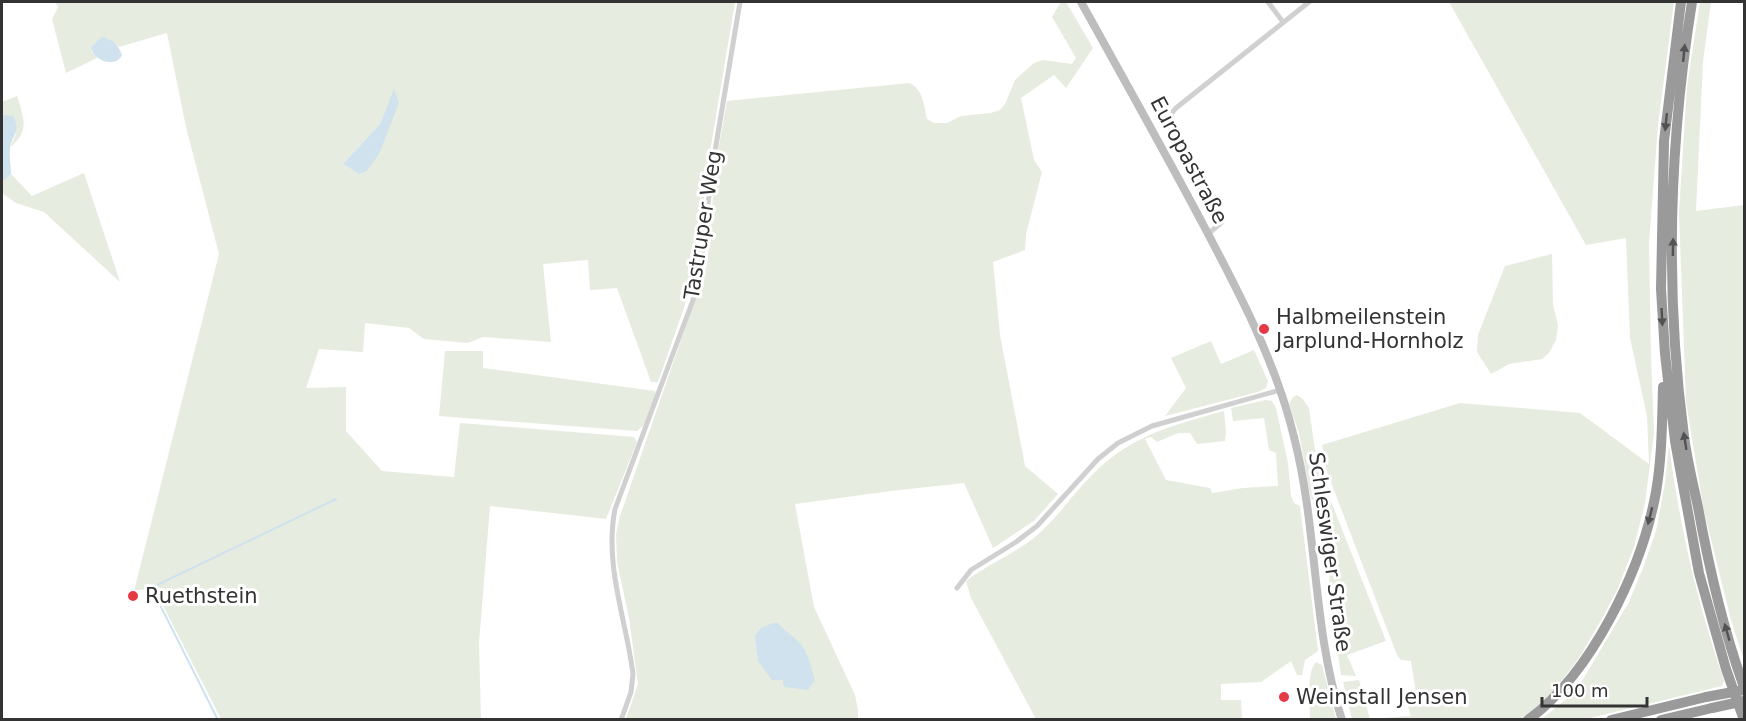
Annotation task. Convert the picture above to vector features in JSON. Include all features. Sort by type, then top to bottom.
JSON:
[{"type":"highway","points":[[1681,2],[1664,141],[1661,289],[1665,354],[1675,441],[1699,573],[1726,669],[1744,720]]},
{"type":"highway","points":[[1611,720],[1744,689],[1709,569],[1684,438],[1675,354],[1672,289],[1675,140],[1692,2]]},
{"type":"highway","points":[[1528,720],[1563,687],[1587,657],[1620,600],[1644,539],[1656,494],[1663,444],[1665,354]]},
{"type":"highway","points":[[1661,720],[1744,701]]},
{"type":"main road","name":"Europastraße","points":[[1081,2],[1208,234],[1260,338]]},
{"type":"main road","name":"Schleswiger Straße","points":[[1260,338],[1280,390],[1299,460],[1308,507],[1326,654],[1342,720]]},
{"type":"street","name":"Tastruper Weg","points":[[621,720],[631,692],[633,674],[611,551],[615,509],[673,355],[699,277],[713,163],[740,2]]},
{"type":"street","points":[[1268,2],[1283,22]]},
{"type":"street","points":[[1208,234],[1222,222],[1222,215],[1203,194],[1195,178],[1172,127],[1172,114],[1176,108],[1309,2]]},
{"type":"street","points":[[957,588],[971,570],[1037,526],[1098,459],[1118,443],[1152,426],[1280,390]]},
{"type":"shaded area","points":[[55,2],[735,2],[708,164],[695,276],[658,382],[651,382],[617,288],[590,290],[588,260],[543,264],[551,342],[483,337],[468,343],[424,339],[409,328],[365,323],[363,352],[319,349],[306,388],[346,387],[346,431],[382,471],[454,477],[460,423],[634,437],[637,442],[606,519],[490,506],[479,643],[481,719],[221,719],[154,588],[134,591],[219,254],[186,127],[167,33],[119,47],[108,38],[91,51],[97,58],[66,73],[52,19],[58,7]],"holes":[[[394,90],[366,172],[359,174],[343,164],[380,124]]]},
{"type":"shaded area","points":[[1061,2],[1066,2],[1093,48],[1066,88],[1054,75],[1021,98],[1034,160],[1042,172],[1026,234],[1025,250],[993,262],[1000,335],[1025,466],[1058,494],[1034,521],[993,548],[964,483],[795,504],[814,607],[855,695],[858,719],[626,719],[638,684],[629,618],[617,562],[616,534],[620,516],[707,265],[716,162],[727,101],[909,83],[914,85],[920,93],[927,119],[934,123],[947,123],[961,116],[991,113],[1000,110],[1015,80],[1034,63],[1043,60],[1072,64],[1076,58],[1052,17]],"holes":[[[778,623],[807,653],[790,687],[785,687],[783,680]]]},
{"type":"shaded area","points":[[1449,2],[1674,2],[1658,125],[1649,243],[1654,433],[1645,503],[1634,547],[1618,588],[1604,615],[1579,658],[1553,692],[1521,720],[1352,719],[1343,682],[1359,680],[1370,719],[1411,716],[1405,697],[1416,693],[1411,661],[1401,660],[1397,655],[1327,472],[1322,445],[1460,403],[1580,413],[1649,464],[1647,416],[1630,338],[1626,238],[1586,245]]},
{"type":"shaded area","points":[[1700,2],[1711,2],[1703,62],[1696,211],[1744,205],[1744,660],[1731,620],[1704,511],[1686,402],[1679,213],[1687,86]]},
{"type":"shaded area","points":[[17,96],[24,124],[21,136],[10,147],[16,134],[2,117],[2,102]]},
{"type":"shaded area","points":[[84,173],[120,282],[44,212],[16,203],[2,193],[2,182],[11,174],[32,196]]},
{"type":"shaded area","points":[[1552,254],[1553,305],[1558,325],[1556,340],[1549,353],[1542,359],[1509,364],[1491,374],[1477,352],[1478,335],[1505,266]]},
{"type":"shaded area","points":[[1211,341],[1221,364],[1254,350],[1268,381],[1266,388],[1165,416],[1186,388],[1171,358]]},
{"type":"shaded area","points":[[445,351],[483,351],[483,368],[655,391],[656,394],[644,425],[637,431],[439,416]]},
{"type":"shaded area","points":[[1297,395],[1309,408],[1315,450],[1323,481],[1386,641],[1347,655],[1356,676],[1341,675],[1330,599],[1327,512],[1324,504],[1311,499],[1299,433],[1289,404]]},
{"type":"shaded area","points":[[1265,400],[1272,401],[1276,408],[1288,463],[1291,496],[1294,503],[1300,506],[1318,651],[1305,660],[1302,675],[1297,675],[1291,661],[1261,682],[1221,684],[1221,700],[1241,700],[1242,719],[1036,719],[971,598],[966,581],[1035,537],[1094,473],[1123,449],[1154,433],[1188,421],[1224,411],[1225,441],[1197,444],[1190,433],[1178,433],[1157,442],[1151,437],[1145,439],[1166,480],[1210,488],[1212,493],[1278,486],[1276,453],[1269,450],[1264,418],[1233,421],[1231,408]]},
{"type":"shaded area","points":[[1669,445],[1684,535],[1698,593],[1724,681],[1722,686],[1586,719],[1542,719],[1576,691],[1629,602],[1656,531]]},
{"type":"shaded area","points":[[1316,662],[1322,665],[1336,719],[1310,719],[1310,681]]},
{"type":"water","points":[[102,37],[109,39],[117,46],[122,55],[119,59],[109,62],[95,56],[91,47]]},
{"type":"water","points":[[394,89],[399,103],[379,154],[366,172],[359,174],[343,164],[380,124]]},
{"type":"water","points":[[4,115],[13,116],[16,130],[10,149],[11,174],[2,182],[2,117]]},
{"type":"water","points":[[778,623],[806,651],[815,680],[808,690],[785,687],[783,680],[772,680],[758,661],[755,636],[761,628]]},
{"type":"waterway","points":[[218,720],[153,591],[155,586],[336,499]]},
{"type":"place","name":"Halbmeilenstein Jarplund-Hornholz","points":[[1264,329]]},
{"type":"place","name":"Ruethstein","points":[[133,596]]},
{"type":"place","name":"Weinstall Jensen","points":[[1284,697]]}]
